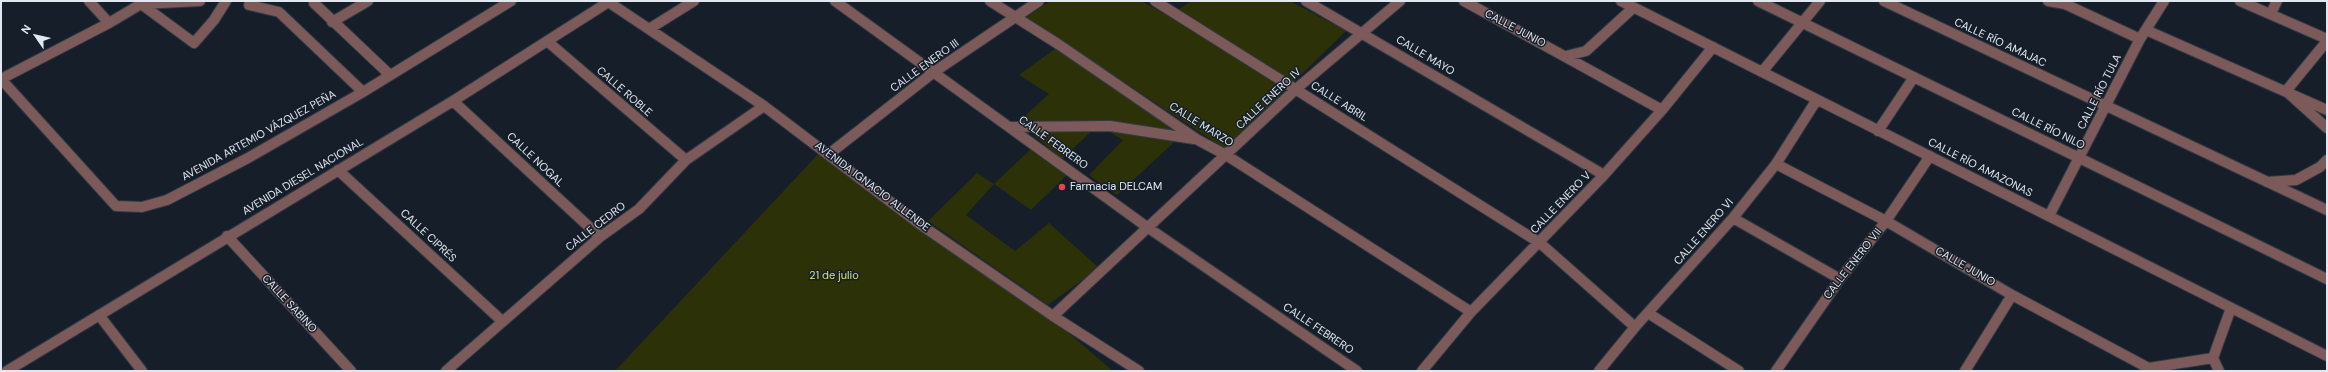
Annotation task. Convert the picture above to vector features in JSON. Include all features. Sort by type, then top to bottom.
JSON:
[{"type":"street","points":[[89,1],[109,23]]},
{"type":"street","points":[[1,79],[109,23],[141,4],[200,1]]},
{"type":"street","points":[[141,4],[194,43],[214,20],[226,1]]},
{"type":"street","points":[[332,22],[368,1]]},
{"type":"street","name":"AVENIDA ARTEMIO VÁZQUEZ PEÑA","points":[[1,79],[116,206],[128,208],[142,207],[167,200],[248,158],[363,92],[511,1]]},
{"type":"street","name":"AVENIDA IGNACIO ALLENDE","points":[[608,1],[764,106],[922,224],[1053,316],[1137,370]]},
{"type":"street","name":"AVENIDA DIESEL NACIONAL","points":[[8,371],[226,236],[453,101],[608,1]]},
{"type":"street","points":[[648,29],[694,1]]},
{"type":"street","name":"CALLE FEBRERO","points":[[834,1],[1147,227],[1357,371]]},
{"type":"street","name":"CALLE MARZO","points":[[990,1],[1058,44],[1198,140],[1226,155],[1399,268],[1471,312]]},
{"type":"street","name":"CALLE ENERO III","points":[[829,154],[934,72],[1038,1]]},
{"type":"street","name":"CALLE ABRIL","points":[[1155,1],[1540,243],[1635,327]]},
{"type":"street","name":"CALLE MAYO","points":[[1306,1],[1604,175]]},
{"type":"street","name":"CALLE ENERO IV","points":[[1053,316],[1296,89],[1400,1]]},
{"type":"street","name":"CALLE JUNIO","points":[[1464,1],[1662,110]]},
{"type":"street","name":"CALLE RÍO AMAZONAS","points":[[1621,1],[1713,46],[1816,101],[1930,156],[2327,356]]},
{"type":"street","name":"CALLE RÍO NILO","points":[[1758,1],[2327,279]]},
{"type":"street","points":[[1762,72],[1804,23],[1820,1]]},
{"type":"street","name":"CALLE RÍO AMAJAC","points":[[1884,1],[2327,210]]},
{"type":"street","points":[[2048,1],[2065,4],[2140,39]]},
{"type":"street","name":"CALLE RÍO TULA","points":[[2049,216],[2140,39],[2164,1]]},
{"type":"street","points":[[2240,1],[2271,13],[2327,40],[2286,91]]},
{"type":"street","points":[[2271,13],[2277,1]]},
{"type":"street","points":[[316,2],[332,22],[390,75]]},
{"type":"street","points":[[249,5],[279,12],[363,92]]},
{"type":"street","points":[[1566,56],[1586,51],[1633,8]]},
{"type":"street","points":[[2146,30],[2327,110]]},
{"type":"street","name":"CALLE ROBLE","points":[[547,41],[686,160]]},
{"type":"street","name":"CALLE ENERO V","points":[[1422,371],[1471,312],[1540,243],[1604,175],[1662,110],[1713,46]]},
{"type":"street","points":[[1878,131],[1914,77]]},
{"type":"street","points":[[2286,91],[2327,128]]},
{"type":"street","name":"CALLE NOGAL","points":[[453,101],[600,236]]},
{"type":"street","name":"CALLE ENERO VI","points":[[1599,371],[1635,327],[1733,218],[1776,164],[1816,101]]},
{"type":"street","name":"CALLE CEDRO","points":[[446,371],[600,236],[639,209],[686,160],[764,106]]},
{"type":"street","points":[[1010,127],[1110,126],[1198,140]]},
{"type":"street","name":"CALLE ENERO VII","points":[[1776,371],[1840,279],[1886,221],[1930,156]]},
{"type":"street","points":[[2266,182],[2296,180],[2320,167],[2327,160]]},
{"type":"street","name":"CALLE JUNIO","points":[[1776,164],[1886,221],[2012,296],[2151,370]]},
{"type":"street","name":"CALLE CIPRÉS","points":[[338,170],[502,321]]},
{"type":"street","points":[[1733,218],[1840,279]]},
{"type":"street","name":"CALLE SABINO","points":[[226,236],[351,371]]},
{"type":"street","points":[[1965,371],[2012,296]]},
{"type":"street","points":[[2220,371],[2213,358],[2231,308]]},
{"type":"street","points":[[1648,313],[1740,371]]},
{"type":"street","points":[[99,315],[142,371]]},
{"type":"street","points":[[2151,370],[2213,358]]},
{"type":"green space","points":[[1050,1],[1141,1],[1169,16],[1191,1],[1290,1],[1346,31],[1225,149],[1026,17]]},
{"type":"green space","points":[[1056,48],[1183,134],[1117,195],[1089,175],[1123,140],[1098,125],[1062,159],[1018,122],[1049,94],[1019,75]]},
{"type":"green space","points":[[1032,148],[1069,173],[1031,210],[994,184]]},
{"type":"green space","name":"21 de julio","points":[[822,150],[1043,311],[1113,371],[615,371]]},
{"type":"green space","points":[[977,173],[994,184],[966,215],[1015,251],[1049,223],[1099,268],[1048,305],[928,221]]},
{"type":"place","name":"Farmacia DELCAM","points":[[1062,187]]}]
